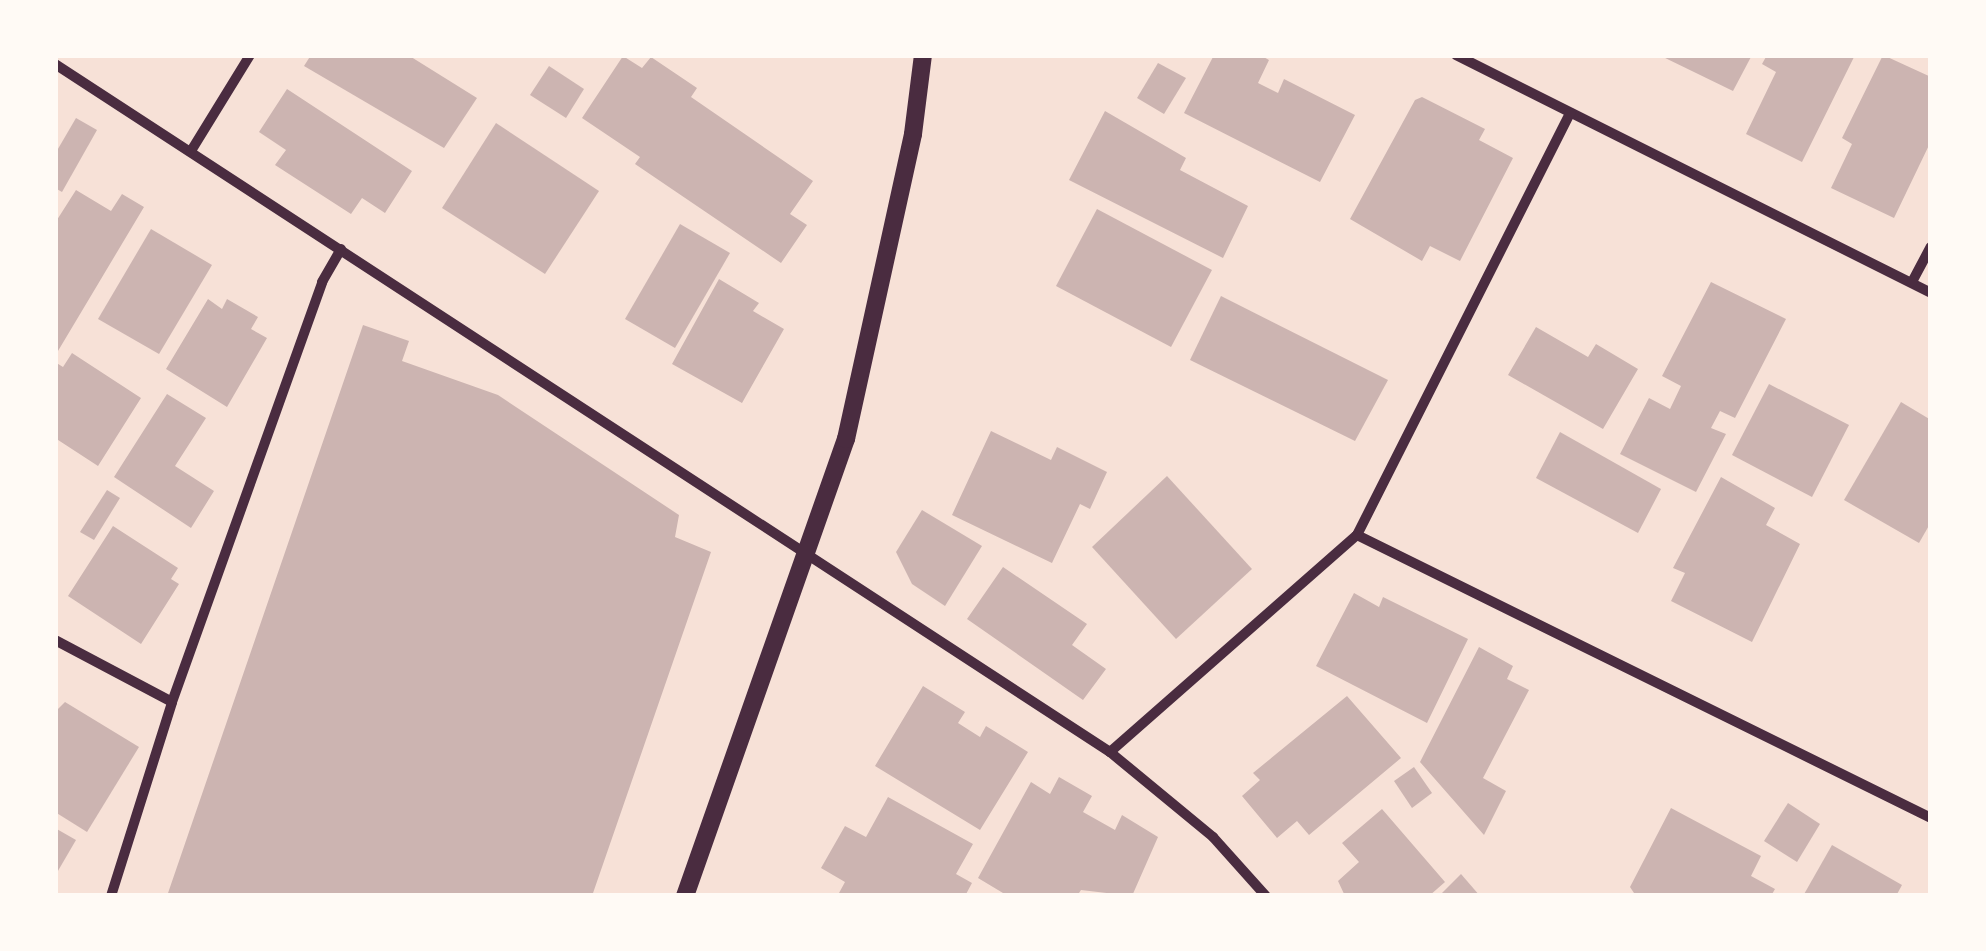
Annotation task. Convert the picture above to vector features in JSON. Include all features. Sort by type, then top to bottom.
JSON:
[{"type":"street","points":[[191,151],[250,55]]},
{"type":"street","points":[[684,896],[802,552],[846,439],[912,134],[923,55]]},
{"type":"street","points":[[1456,55],[1931,293]]},
{"type":"street","points":[[55,64],[1110,752],[1213,837],[1266,896]]},
{"type":"street","points":[[1110,752],[1357,535],[1570,113]]},
{"type":"street","points":[[1912,282],[1931,246]]},
{"type":"street","points":[[111,896],[172,702],[322,282],[341,248]]},
{"type":"street","points":[[1357,535],[1931,818]]},
{"type":"street","points":[[55,640],[172,702]]},
{"type":"building","points":[[311,55],[408,55],[477,98],[444,148],[304,66]]},
{"type":"building","points":[[1214,55],[1260,55],[1269,60],[1258,83],[1278,93],[1284,79],[1355,115],[1320,182],[1184,113]]},
{"type":"building","points":[[1659,55],[1752,55],[1733,91]]},
{"type":"building","points":[[1767,55],[1855,55],[1802,162],[1746,134],[1776,72],[1762,64]]},
{"type":"building","points":[[1883,55],[1931,77],[1931,141],[1894,218],[1831,188],[1852,144],[1842,138]]},
{"type":"building","points":[[623,56],[642,68],[651,57],[697,88],[691,97],[813,181],[790,214],[807,225],[781,263],[635,164],[640,157],[582,118]]},
{"type":"building","points":[[1158,63],[1186,78],[1164,114],[1137,98]]},
{"type":"building","points":[[549,66],[584,89],[566,118],[530,95]]},
{"type":"building","points":[[287,89],[412,171],[385,213],[362,198],[351,214],[275,165],[286,150],[259,132]]},
{"type":"building","points":[[1422,97],[1485,129],[1479,140],[1513,158],[1460,261],[1430,246],[1422,261],[1350,219],[1415,100]]},
{"type":"building","points":[[1105,111],[1186,158],[1180,170],[1248,206],[1223,258],[1069,180]]},
{"type":"building","points":[[76,118],[97,130],[62,192],[55,188],[55,154]]},
{"type":"building","points":[[496,123],[599,191],[545,274],[442,208]]},
{"type":"building","points":[[76,190],[111,211],[122,194],[144,207],[58,351],[55,223]]},
{"type":"building","points":[[1097,209],[1212,270],[1171,347],[1056,286]]},
{"type":"building","points":[[680,224],[730,253],[675,348],[625,319]]},
{"type":"building","points":[[151,229],[212,265],[159,354],[98,319]]},
{"type":"building","points":[[719,279],[759,303],[753,311],[784,329],[742,403],[672,364]]},
{"type":"building","points":[[1711,282],[1786,319],[1735,418],[1720,411],[1711,428],[1726,434],[1696,492],[1620,454],[1649,398],[1670,409],[1681,386],[1662,376]]},
{"type":"building","points":[[1221,296],[1388,380],[1355,441],[1190,360]]},
{"type":"building","points":[[208,299],[222,309],[227,299],[258,317],[251,329],[267,338],[227,407],[166,369]]},
{"type":"building","points":[[363,325],[409,341],[402,361],[498,395],[679,515],[675,537],[711,552],[592,896],[167,896]]},
{"type":"building","points":[[1536,327],[1588,357],[1596,344],[1638,369],[1603,429],[1508,375]]},
{"type":"building","points":[[72,353],[141,398],[98,466],[55,438],[55,362],[63,367]]},
{"type":"building","points":[[1769,384],[1849,425],[1812,497],[1732,455]]},
{"type":"building","points":[[167,394],[206,418],[175,466],[214,491],[191,528],[114,477]]},
{"type":"building","points":[[1901,402],[1931,420],[1931,522],[1919,543],[1844,500]]},
{"type":"building","points":[[991,431],[1051,460],[1057,447],[1107,472],[1090,509],[1080,504],[1052,563],[952,515]]},
{"type":"building","points":[[1560,432],[1661,489],[1638,533],[1536,478]]},
{"type":"building","points":[[1167,476],[1252,569],[1176,639],[1092,547]]},
{"type":"building","points":[[1721,477],[1775,508],[1766,525],[1800,544],[1752,642],[1671,601],[1685,573],[1673,568]]},
{"type":"building","points":[[107,490],[120,498],[94,540],[80,532]]},
{"type":"building","points":[[922,510],[982,546],[945,606],[912,584],[896,552]]},
{"type":"building","points":[[113,526],[178,568],[171,579],[179,584],[141,644],[68,596]]},
{"type":"building","points":[[1003,567],[1087,624],[1072,645],[1106,669],[1083,700],[967,619]]},
{"type":"building","points":[[1354,593],[1379,607],[1383,597],[1468,639],[1427,723],[1316,666]]},
{"type":"building","points":[[1479,647],[1513,666],[1507,679],[1529,690],[1483,778],[1506,791],[1484,835],[1420,762]]},
{"type":"building","points":[[923,686],[965,712],[958,723],[980,737],[986,726],[1028,752],[980,830],[875,766]]},
{"type":"building","points":[[1347,696],[1401,758],[1309,835],[1297,821],[1277,838],[1242,796],[1260,780],[1253,773]]},
{"type":"building","points":[[65,702],[139,747],[87,832],[55,812],[55,712]]},
{"type":"building","points":[[1414,767],[1432,793],[1412,808],[1394,781]]},
{"type":"building","points":[[1059,777],[1092,796],[1083,812],[1115,830],[1122,815],[1158,837],[1132,896],[1081,890],[1077,896],[1008,896],[978,878],[1031,782],[1050,794]]},
{"type":"building","points":[[888,797],[973,844],[956,874],[972,883],[965,896],[839,893],[845,882],[821,868],[845,826],[866,837]]},
{"type":"building","points":[[1788,803],[1820,824],[1797,862],[1764,841]]},
{"type":"building","points":[[1671,808],[1761,856],[1751,876],[1775,889],[1771,896],[1636,896],[1630,887]]},
{"type":"building","points":[[1382,809],[1445,882],[1429,896],[1345,896],[1338,881],[1359,862],[1342,843]]},
{"type":"building","points":[[55,828],[76,840],[55,876]]},
{"type":"building","points":[[1832,845],[1902,885],[1896,896],[1803,896]]},
{"type":"building","points":[[1461,874],[1480,896],[1439,896]]}]
